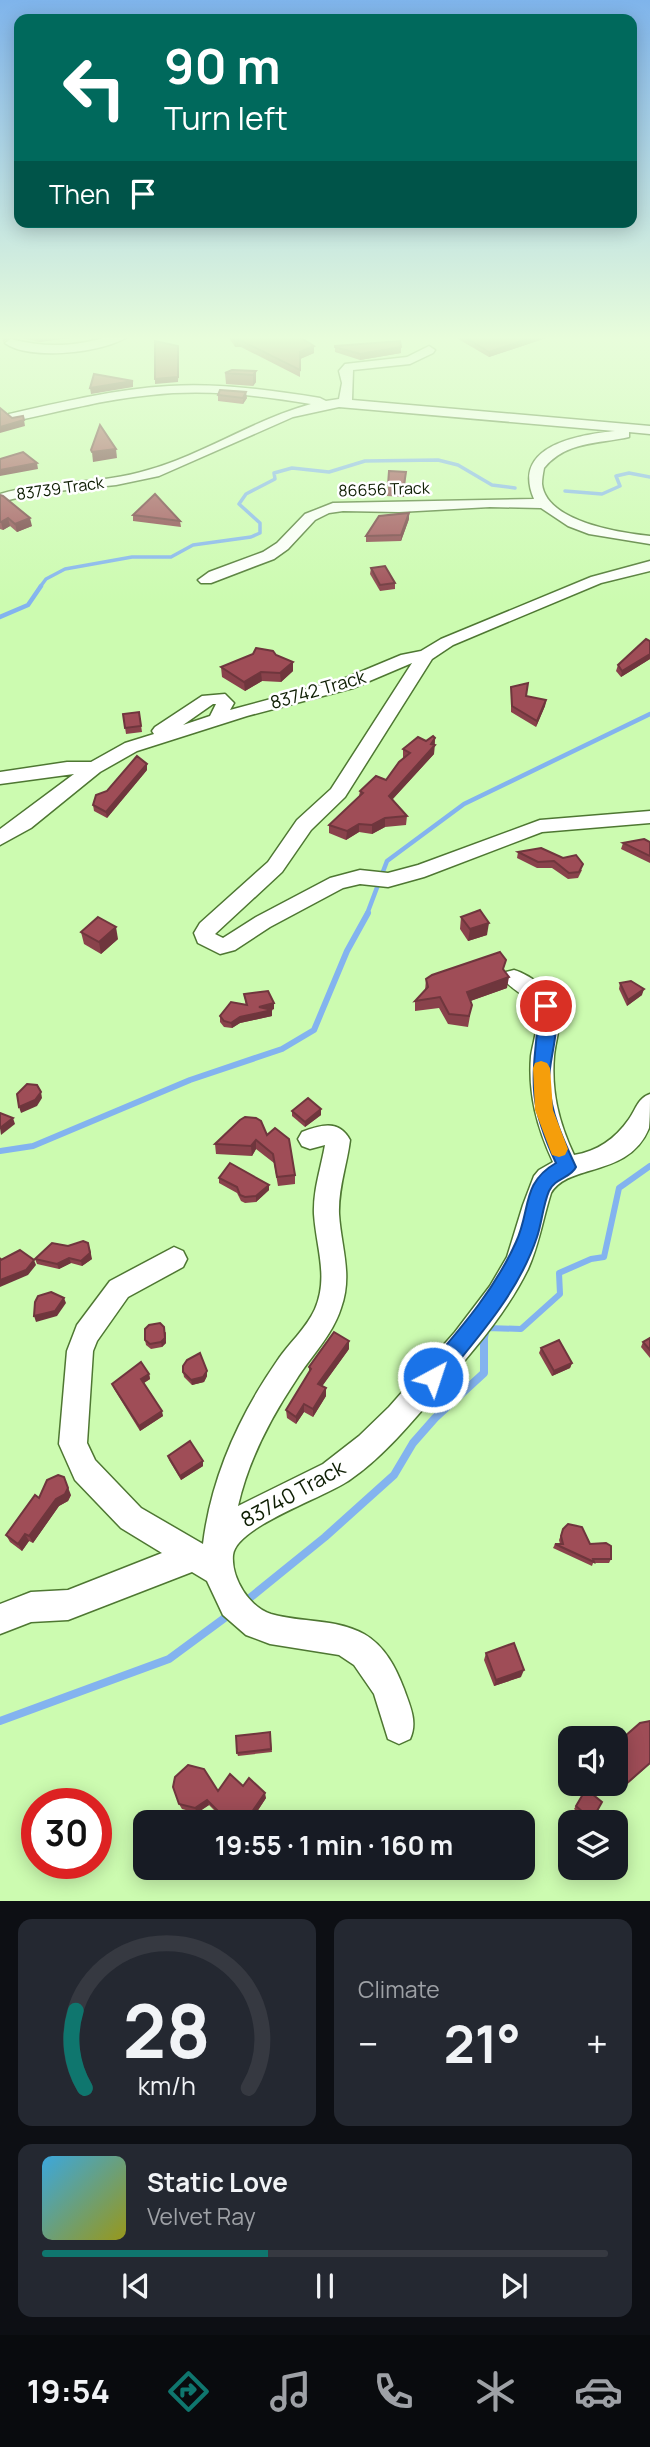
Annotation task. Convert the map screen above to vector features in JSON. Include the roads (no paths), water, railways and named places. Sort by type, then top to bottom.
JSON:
[{"type":"street","name":"83739 Track","points":[[0,498],[31,490],[154,473],[257,425]]},
{"type":"street","name":"83739 Track","points":[[589,425],[650,430]]},
{"type":"street","points":[[650,430],[588,439],[551,453],[542,460],[536,472],[536,491],[544,504],[567,520],[602,534],[650,540]]},
{"type":"street","name":"86656 Track","points":[[206,580],[228,568],[277,551],[298,532],[310,516],[337,506],[400,508],[504,501],[544,504]]},
{"type":"street","name":"83742 Track","points":[[94,768],[145,742],[208,700],[219,698],[225,703],[216,721],[347,684],[407,659],[426,655],[447,642],[596,580],[650,566]]},
{"type":"street","points":[[426,655],[403,687],[362,758],[338,793],[304,825],[275,867],[207,928],[205,938],[220,946],[228,945],[263,922],[337,883],[360,877],[388,880],[424,870],[540,826],[650,817]]},
{"type":"street","points":[[0,778],[67,768],[94,768]]},
{"type":"street","points":[[0,838],[24,823],[94,768]]},
{"type":"street","points":[[514,978],[546,1006],[548,1014],[540,1081],[550,1132],[567,1167]]},
{"type":"street","name":"83740 Track","points":[[209,1559],[225,1535],[241,1521],[307,1489],[346,1466],[388,1428],[448,1360],[508,1281],[528,1237],[539,1191],[547,1178],[567,1167],[604,1158],[616,1151],[630,1137],[650,1104]]},
{"type":"street","points":[[209,1559],[224,1499],[238,1460],[275,1390],[322,1322],[334,1291],[336,1261],[327,1219],[327,1198],[338,1140],[331,1134],[310,1139]]},
{"type":"street","points":[[174,1259],[119,1289],[86,1334],[80,1350],[73,1444],[85,1470],[131,1518],[209,1559],[243,1617],[258,1626],[341,1640],[362,1652],[384,1679],[393,1699],[399,1728]]},
{"type":"street","points":[[0,1619],[31,1607],[68,1605],[209,1559]]},
{"type":"waterway","points":[[40,587],[46,579],[65,569],[132,557],[171,557],[193,545],[251,537],[260,533],[260,523],[239,504],[246,494],[275,479],[274,473],[292,468],[329,472],[365,461],[438,460],[458,465],[492,485],[515,488]]},
{"type":"waterway","points":[[565,491],[602,494],[620,486],[616,476],[629,473],[650,477]]},
{"type":"waterway","points":[[0,617],[28,605],[41,586]]},
{"type":"waterway","points":[[367,914],[387,861],[464,804],[650,714]]},
{"type":"waterway","points":[[0,1151],[33,1146],[190,1080],[282,1049],[314,1030],[347,951],[368,913]]},
{"type":"waterway","points":[[484,1342],[487,1328],[521,1329],[560,1294],[559,1273],[591,1259],[604,1257],[619,1188],[650,1166]]},
{"type":"waterway","points":[[246,1601],[325,1537],[394,1475],[413,1443],[435,1418],[484,1373],[484,1342]]},
{"type":"waterway","points":[[0,1721],[169,1659],[230,1614]]}]
